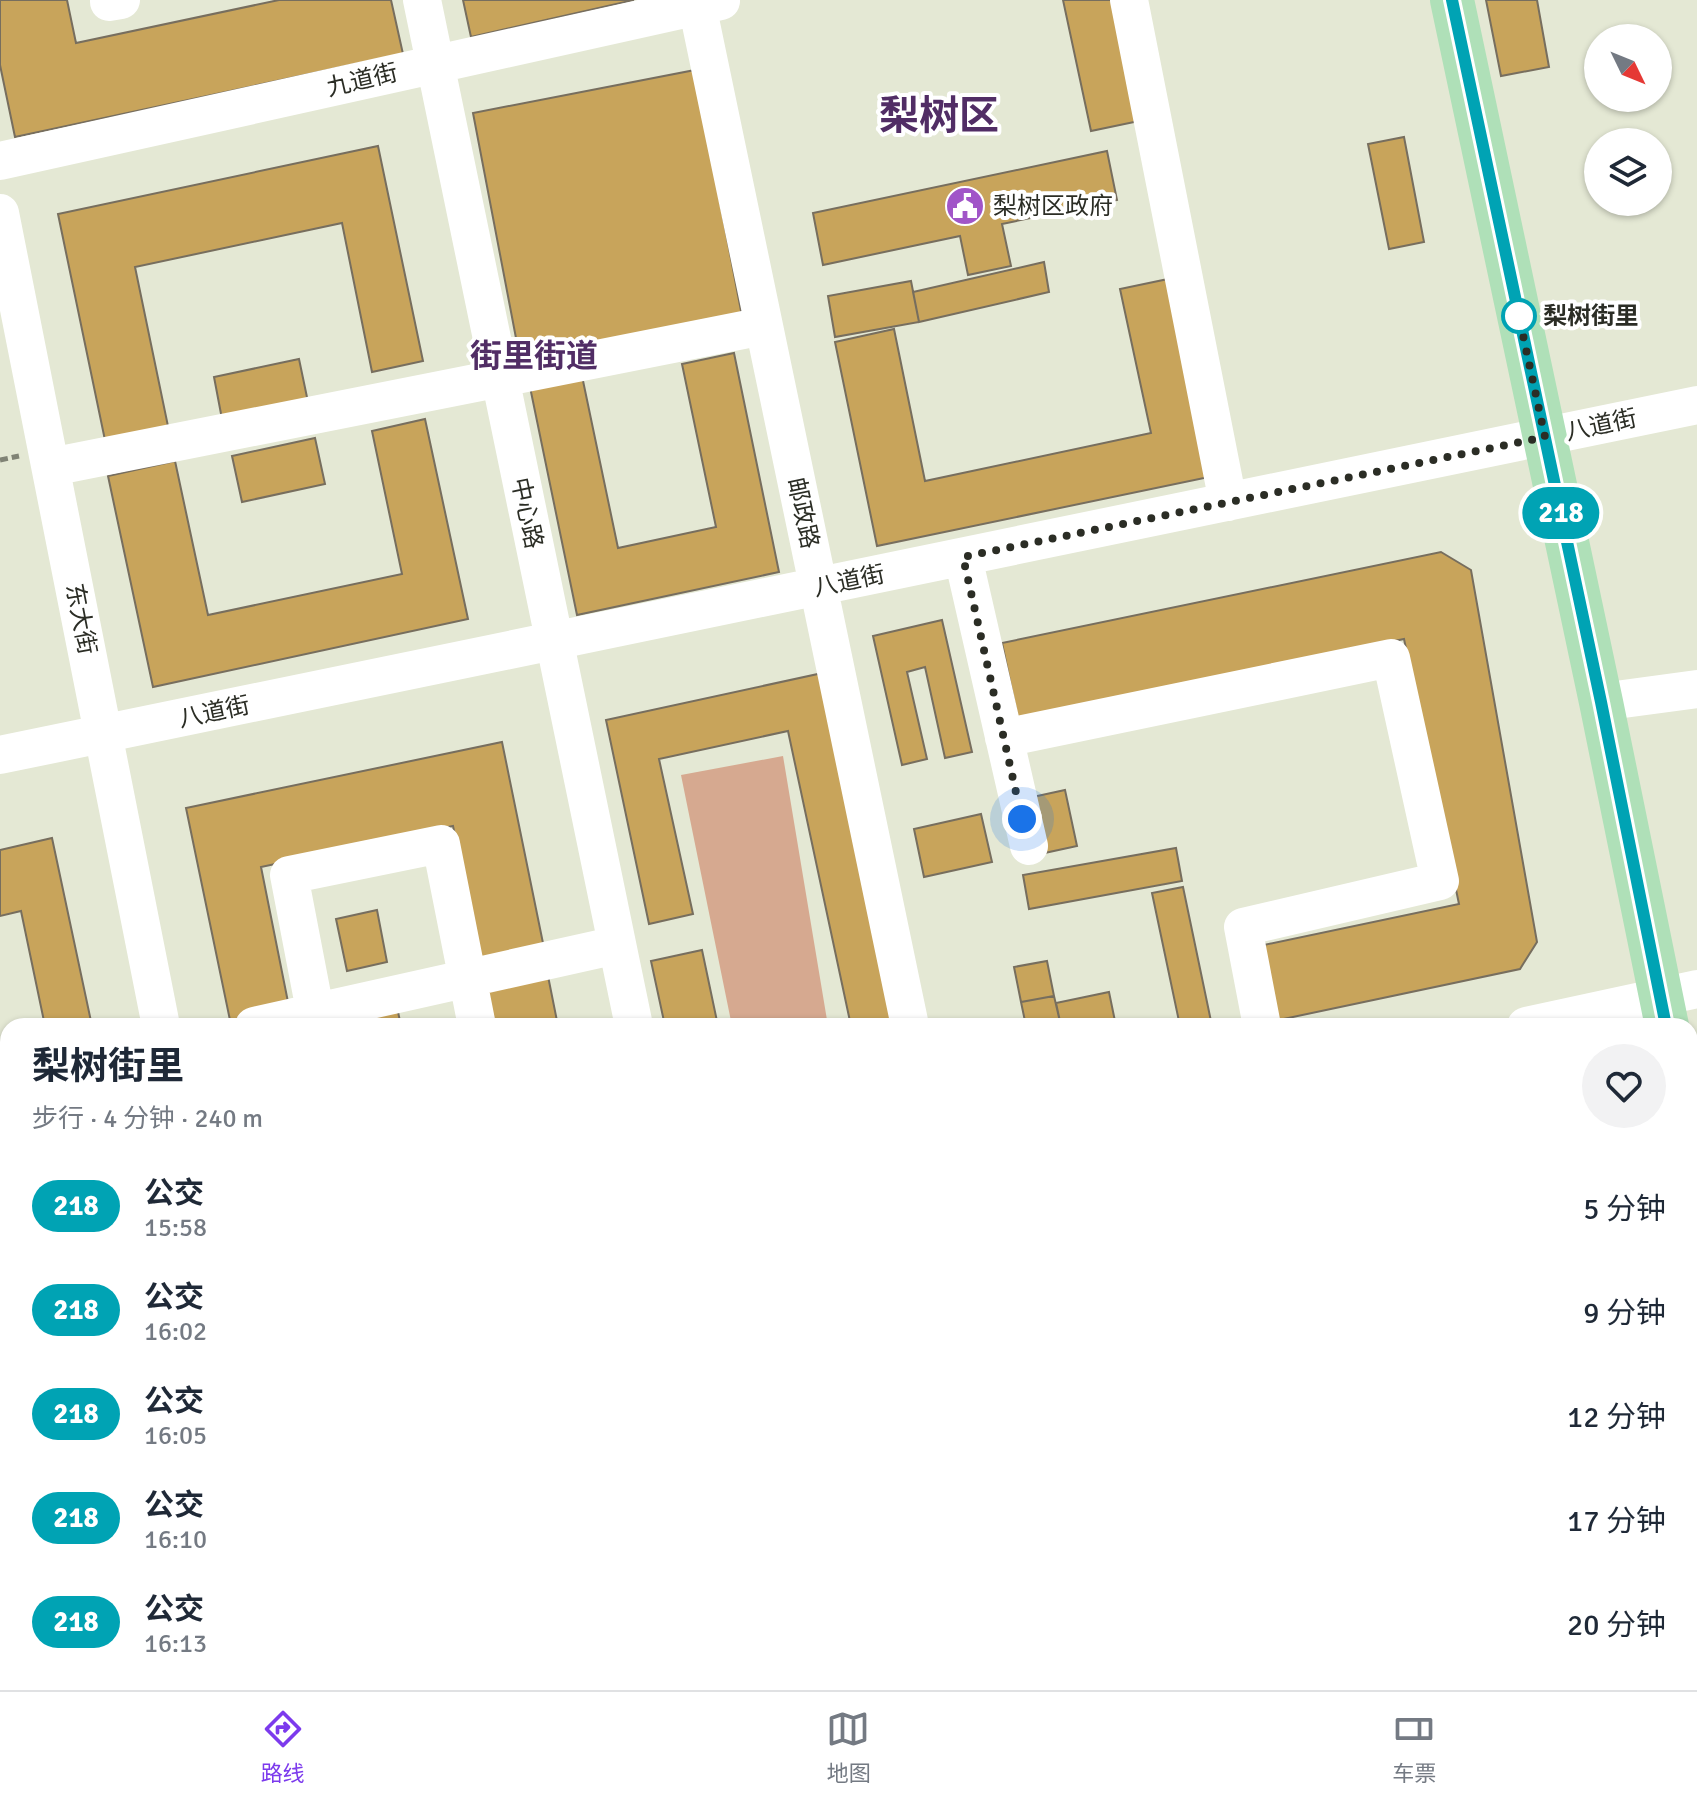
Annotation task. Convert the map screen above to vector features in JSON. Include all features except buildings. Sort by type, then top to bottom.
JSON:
[{"type":"main road","points":[[1452,0],[1601,702],[1675,1004]]},
{"type":"street","points":[[109,0],[121,0]]},
{"type":"street","name":"中心路","points":[[422,0],[632,1018]]},
{"type":"street","points":[[1129,0],[1228,502]]},
{"type":"street","name":"九道街","points":[[0,161],[706,2]]},
{"type":"street","name":"邮政路","points":[[706,2],[764,326],[908,1018]]},
{"type":"street","name":"东大街","points":[[0,213],[159,1018]]},
{"type":"street","points":[[51,467],[764,326]]},
{"type":"street","name":"八道街","points":[[0,755],[1697,405]]},
{"type":"street","points":[[963,557],[1029,846]]},
{"type":"street","points":[[1004,738],[1391,658],[1440,881],[1243,927],[1260,1018]]},
{"type":"street","points":[[1601,702],[1697,689]]},
{"type":"street","points":[[317,1018],[289,875],[441,844],[475,1018]]},
{"type":"street","points":[[321,1018],[467,978],[617,945]]},
{"type":"street","points":[[1580,1018],[1675,1004]]},
{"type":"shaded area","points":[[783,756],[827,1018],[730,1018],[681,775]]},
{"type":"bus line","name":"218","points":[[1452,0],[1601,702],[1664,1018]]},
{"type":"place","name":"梨树区政府","points":[[965,206]]},
{"type":"place","name":"梨树街里","points":[[1519,316]]},
{"type":"district","name":"梨树区","points":[[939,115]]},
{"type":"district","name":"街里街道","points":[[534,356]]},
{"type":"route","points":[[1022,819],[963,557],[1545,437],[1518,312],[1519,316]]}]
